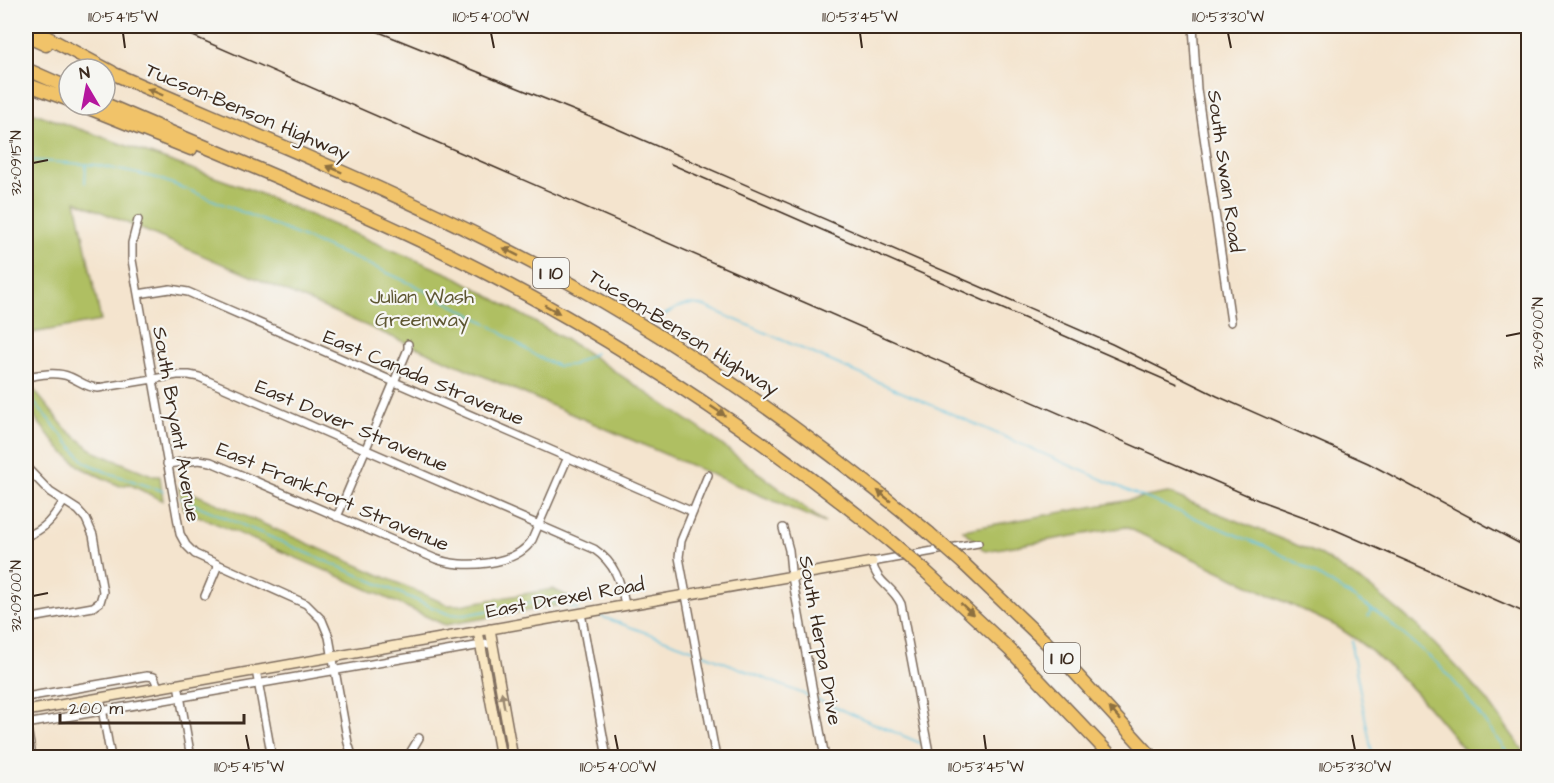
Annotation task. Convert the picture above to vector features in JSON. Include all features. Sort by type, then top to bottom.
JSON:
[{"type":"highway","points":[[26,26],[132,82]]},
{"type":"highway","name":"Tucson–Benson Highway","points":[[26,36],[74,57]]},
{"type":"highway","points":[[26,69],[57,83]]},
{"type":"highway","name":"Tucson–Benson Highway","points":[[117,76],[407,201],[481,236],[573,285],[667,341],[767,407],[854,472],[929,533],[1056,652],[1154,758]]},
{"type":"highway","points":[[26,84],[57,96]]},
{"type":"highway","name":"I 10","points":[[117,109],[406,235],[529,296],[636,357],[732,420],[786,459],[890,541],[1011,650],[1113,758]]},
{"type":"highway","points":[[111,117],[406,235]]},
{"type":"street","name":"South Swan Road","points":[[1193,26],[1197,89],[1231,322]]},
{"type":"street","name":"South Bryant Avenue","points":[[138,220],[132,248],[138,294],[178,528],[182,540],[195,554],[298,600],[313,609],[325,625],[348,743],[354,758]]},
{"type":"street","name":"East Canada Stravenue","points":[[138,294],[182,290],[693,512]]},
{"type":"street","points":[[337,516],[395,382],[408,345]]},
{"type":"street","name":"East Dover Stravenue","points":[[26,377],[56,374],[71,377],[88,387],[98,388],[183,374],[195,375],[594,549],[606,558],[618,577],[625,605]]},
{"type":"street","name":"East Frankfort Stravenue","points":[[167,464],[199,460],[211,462],[436,559],[462,565],[504,559],[518,554],[531,543],[568,457]]},
{"type":"street","points":[[26,467],[43,486],[83,515],[92,530],[102,591],[100,602],[89,608],[26,619]]},
{"type":"street","points":[[708,475],[681,541],[679,552],[716,758]]},
{"type":"street","points":[[26,536],[47,525],[64,501]]},
{"type":"street","name":"South Herpa Drive","points":[[783,528],[789,550],[791,576],[825,758]]},
{"type":"street","name":"East Drexel Road","points":[[26,711],[978,543]]},
{"type":"street","points":[[872,562],[878,578],[893,591],[901,604],[930,758]]},
{"type":"street","points":[[205,596],[218,565]]},
{"type":"street","points":[[581,613],[607,758]]},
{"type":"street","points":[[490,629],[513,758]]},
{"type":"street","points":[[478,631],[501,758]]},
{"type":"street","name":"East Drexel Road","points":[[26,722],[480,644],[493,644]]},
{"type":"street","points":[[256,670],[272,758]]},
{"type":"street","name":"East Drexel Road","points":[[26,697],[147,676],[154,677],[158,687]]},
{"type":"street","points":[[178,684],[191,758]]},
{"type":"street","points":[[100,698],[111,758]]},
{"type":"street","points":[[26,722],[32,757]]},
{"type":"street","points":[[407,758],[419,738]]},
{"type":"green space","name":"Julian Wash Greenway","points":[[26,110],[251,190],[456,277],[580,348],[702,430],[825,523],[76,201],[101,321],[26,334]]},
{"type":"green space","points":[[29,384],[66,429],[95,452],[154,476],[160,476],[163,501],[129,484],[120,486],[82,468],[60,449],[26,407],[26,385]]},
{"type":"green space","points":[[179,487],[448,605],[460,605],[553,589],[579,602],[445,625],[341,577],[184,510]]},
{"type":"green space","points":[[1168,493],[1321,555],[1374,590],[1416,625],[1457,667],[1487,700],[1528,757],[1470,757],[1409,686],[1356,639],[1336,626],[1126,527],[985,551],[963,530]]},
{"type":"waterway","points":[[26,160],[96,165],[157,178],[368,264],[418,287],[485,322],[536,356],[558,366],[572,365],[595,353]]},
{"type":"waterway","points":[[85,183],[86,165]]},
{"type":"waterway","points":[[661,317],[681,306],[692,304],[704,306],[1131,492],[1266,547],[1298,563],[1378,613],[1438,664],[1462,691],[1511,758]]},
{"type":"waterway","points":[[26,393],[85,462],[106,472],[163,491]]},
{"type":"waterway","points":[[180,498],[448,614],[464,615],[548,600],[578,609]]},
{"type":"waterway","points":[[1368,616],[1372,609]]},
{"type":"waterway","points":[[597,615],[694,650]]},
{"type":"waterway","points":[[1352,641],[1373,758]]},
{"type":"waterway","points":[[699,652],[811,697]]},
{"type":"waterway","points":[[816,699],[925,745]]},
{"type":"railway","points":[[170,26],[1258,500],[1315,521],[1528,614]]},
{"type":"railway","points":[[364,26],[590,117],[1112,344],[1217,396],[1368,463],[1528,548]]},
{"type":"railway","points":[[671,164],[1177,385]]}]
